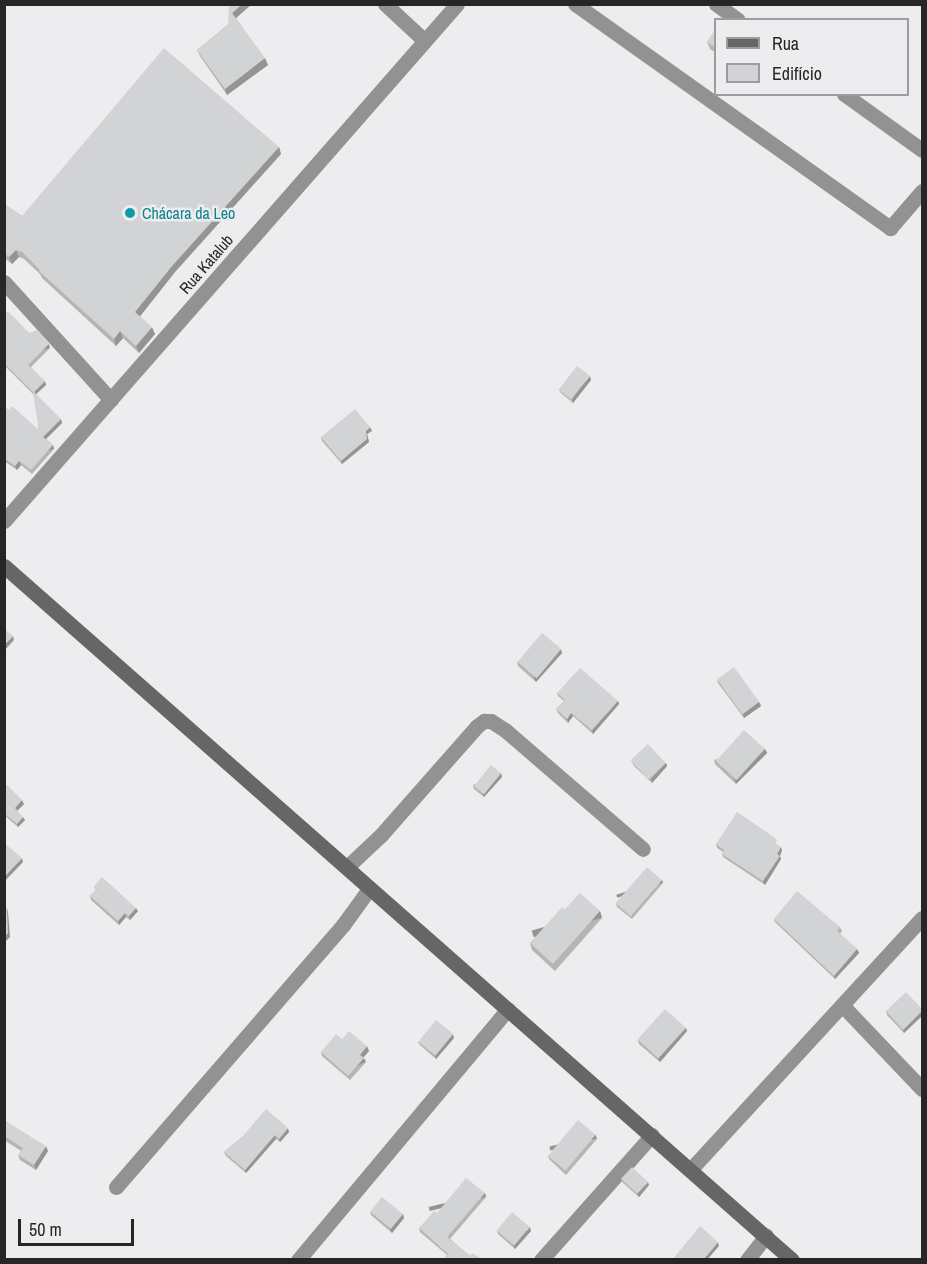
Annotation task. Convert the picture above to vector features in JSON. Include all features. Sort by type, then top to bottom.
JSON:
[{"type":"main road","points":[[4,566],[792,1260]]},
{"type":"street","points":[[385,4],[425,41]]},
{"type":"street","name":"Rua Katalub","points":[[4,521],[457,4]]},
{"type":"street","points":[[575,4],[890,228],[922,191]]},
{"type":"street","points":[[716,4],[735,18]]},
{"type":"street","points":[[847,96],[922,150]]},
{"type":"street","points":[[4,282],[111,400]]},
{"type":"street","points":[[347,867],[381,834],[477,726],[484,721],[491,721],[505,730],[643,849]]},
{"type":"street","points":[[116,1187],[343,925],[369,889]]},
{"type":"street","points":[[691,1169],[922,918]]},
{"type":"street","points":[[843,1005],[922,1089]]},
{"type":"street","points":[[298,1260],[508,1009]]},
{"type":"street","points":[[541,1260],[652,1135]]},
{"type":"street","points":[[747,1260],[766,1236]]},
{"type":"building","points":[[229,4],[242,4],[232,13],[265,58],[225,89],[197,50],[228,25]]},
{"type":"building","points":[[714,32],[714,47],[707,42]]},
{"type":"building","name":"Chácara da Leo","points":[[164,48],[279,147],[172,266],[135,312],[152,327],[136,346],[120,331],[114,339],[39,271],[22,252],[16,250],[9,257],[4,253],[4,204],[22,216]]},
{"type":"building","points":[[9,312],[29,333],[37,330],[49,344],[28,365],[45,381],[34,392],[61,419],[43,437],[53,445],[31,470],[19,461],[15,466],[4,458],[4,407],[9,410],[12,406],[39,430],[33,392],[4,363],[4,313]]},
{"type":"building","points":[[577,366],[590,376],[571,399],[559,390]]},
{"type":"building","points":[[355,409],[370,427],[366,431],[367,439],[341,461],[321,437]]},
{"type":"building","points":[[4,629],[13,636],[4,645]]},
{"type":"building","points":[[542,633],[561,649],[537,678],[518,662]]},
{"type":"building","points":[[734,667],[759,702],[742,714],[717,679]]},
{"type":"building","points":[[580,668],[618,701],[592,730],[571,713],[567,719],[556,709],[565,700],[557,693]]},
{"type":"building","points":[[744,730],[765,749],[737,780],[716,761]]},
{"type":"building","points":[[648,744],[666,763],[648,779],[630,760]]},
{"type":"building","points":[[491,765],[501,773],[484,794],[474,786]]},
{"type":"building","points":[[7,785],[22,800],[15,808],[23,817],[17,824],[4,813],[4,788]]},
{"type":"building","points":[[737,812],[774,837],[777,841],[775,843],[781,847],[777,854],[780,856],[763,881],[722,854],[724,850],[716,844]]},
{"type":"building","points":[[4,843],[22,858],[4,877]]},
{"type":"building","points":[[647,867],[662,880],[631,916],[616,903]]},
{"type":"building","points":[[102,877],[136,908],[129,916],[125,913],[118,921],[90,896],[97,889],[94,886]]},
{"type":"building","points":[[797,891],[840,927],[837,931],[857,949],[834,976],[774,919]]},
{"type":"building","points":[[580,893],[600,911],[553,964],[530,943],[562,907],[565,909]]},
{"type":"building","points":[[4,908],[7,908],[8,933],[4,938]]},
{"type":"building","points":[[906,992],[922,1011],[903,1030],[886,1011]]},
{"type":"building","points":[[665,1009],[686,1028],[658,1058],[638,1039]]},
{"type":"building","points":[[436,1020],[453,1034],[435,1056],[418,1042]]},
{"type":"building","points":[[349,1031],[367,1046],[360,1055],[364,1058],[348,1076],[321,1052],[336,1034],[342,1039]]},
{"type":"building","points":[[266,1109],[288,1128],[279,1139],[275,1135],[245,1170],[224,1152],[242,1137]]},
{"type":"building","points":[[4,1120],[46,1146],[34,1165],[18,1155],[23,1148],[4,1136]]},
{"type":"building","points":[[578,1120],[596,1135],[565,1171],[548,1156]]},
{"type":"building","points":[[632,1167],[648,1182],[637,1194],[621,1179]]},
{"type":"building","points":[[466,1178],[485,1193],[447,1237],[470,1256],[472,1253],[482,1259],[443,1260],[448,1254],[419,1228],[434,1211],[437,1213]]},
{"type":"building","points":[[382,1197],[403,1214],[391,1229],[370,1212]]},
{"type":"building","points":[[512,1212],[530,1227],[514,1245],[497,1230]]},
{"type":"building","points":[[700,1226],[718,1242],[703,1260],[672,1260]]},
{"type":"place","name":"Chácara da Leo","points":[[130,213]]}]
